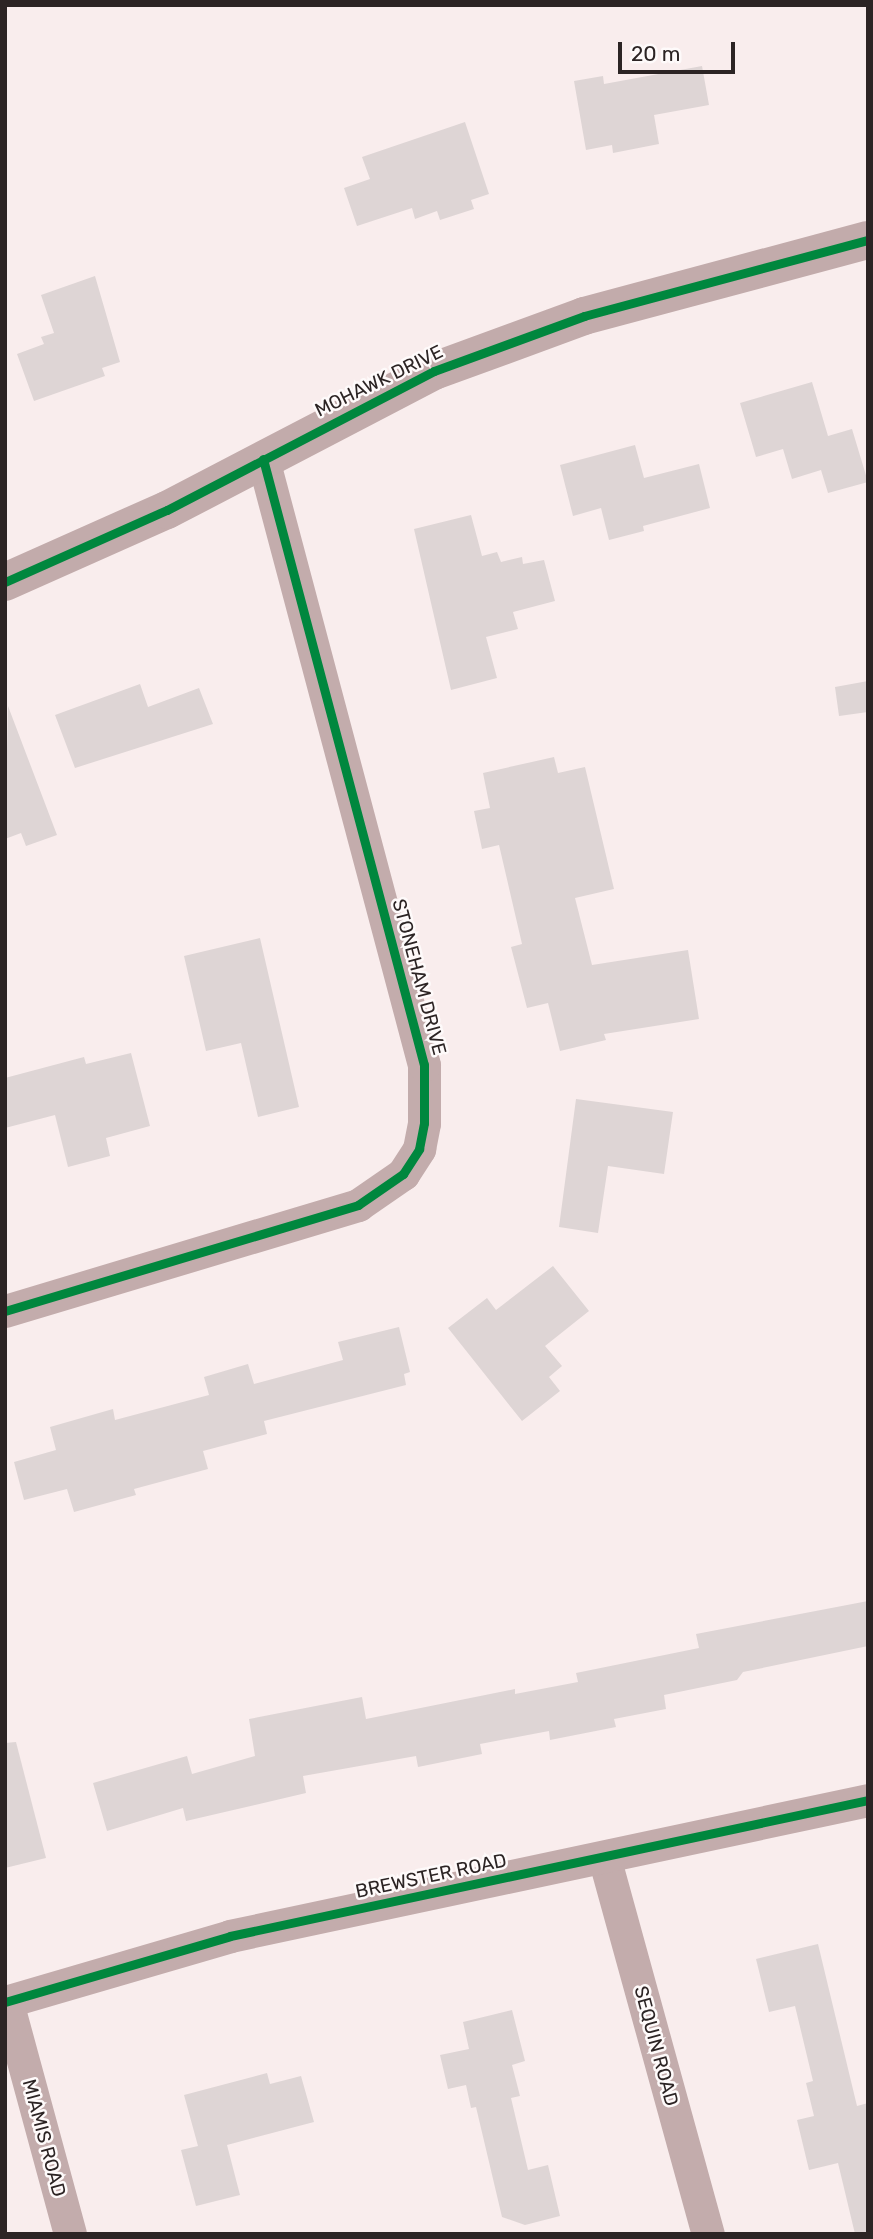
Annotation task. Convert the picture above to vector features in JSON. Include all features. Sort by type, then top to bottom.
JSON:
[{"type":"street","name":"MOHAWK DRIVE","points":[[5,582],[167,510],[434,371],[583,316],[868,240]]},
{"type":"street","name":"STONEHAM DRIVE","points":[[5,1311],[358,1205],[403,1174],[419,1149],[425,1123],[424,1065],[263,459]]},
{"type":"street","name":"BREWSTER ROAD","points":[[6,2002],[230,1936],[868,1800]]},
{"type":"street","name":"SEQUIN ROAD","points":[[604,1857],[708,2234]]},
{"type":"street","name":"MIAMIS ROAD","points":[[6,2002],[70,2234]]},
{"type":"building","points":[[702,66],[709,105],[654,115],[659,144],[613,153],[612,145],[586,150],[574,81],[603,76],[604,84]]},
{"type":"building","points":[[465,122],[489,194],[471,200],[474,209],[440,220],[437,211],[415,219],[412,208],[357,226],[344,188],[370,179],[362,157]]},
{"type":"building","points":[[95,276],[120,362],[102,368],[105,376],[34,401],[17,354],[44,344],[41,337],[54,333],[41,295]]},
{"type":"building","points":[[812,382],[828,436],[852,429],[868,482],[828,493],[821,470],[792,479],[783,449],[756,457],[740,403]]},
{"type":"building","points":[[635,445],[644,478],[699,464],[710,508],[643,526],[644,531],[609,540],[601,508],[573,516],[560,465]]},
{"type":"building","points":[[471,515],[482,556],[497,552],[501,562],[522,557],[523,564],[544,560],[555,601],[513,612],[518,629],[486,637],[497,678],[451,690],[414,529]]},
{"type":"building","points":[[868,681],[868,712],[839,716],[835,687]]},
{"type":"building","points":[[140,684],[148,707],[199,688],[213,724],[75,768],[55,715]]},
{"type":"building","points":[[8,706],[57,835],[26,846],[21,833],[5,839]]},
{"type":"building","points":[[554,757],[558,773],[585,767],[614,889],[575,898],[592,965],[688,950],[699,1019],[604,1034],[606,1040],[560,1051],[548,1003],[527,1008],[511,947],[522,944],[499,845],[482,849],[474,811],[490,808],[483,773]]},
{"type":"building","points":[[260,938],[299,1107],[258,1117],[241,1043],[206,1051],[184,956]]},
{"type":"building","points":[[131,1053],[150,1126],[106,1138],[110,1156],[68,1167],[55,1115],[5,1128],[5,1078],[84,1057],[86,1064]]},
{"type":"building","points":[[576,1099],[673,1112],[664,1174],[608,1166],[598,1233],[559,1227]]},
{"type":"building","points":[[553,1266],[589,1311],[545,1346],[562,1366],[549,1377],[560,1391],[522,1421],[448,1328],[487,1298],[496,1310]]},
{"type":"building","points":[[399,1327],[410,1372],[404,1374],[406,1385],[264,1421],[267,1434],[203,1451],[208,1469],[134,1489],[136,1495],[74,1512],[67,1489],[24,1500],[14,1462],[56,1450],[50,1427],[113,1409],[115,1420],[209,1395],[204,1377],[248,1364],[254,1384],[343,1360],[338,1342]]},
{"type":"building","points":[[868,1601],[868,1646],[743,1672],[737,1680],[664,1695],[666,1709],[614,1719],[616,1727],[550,1740],[549,1731],[480,1744],[482,1754],[418,1767],[416,1756],[303,1776],[306,1793],[186,1821],[183,1808],[107,1831],[93,1783],[187,1756],[192,1774],[255,1756],[249,1719],[362,1697],[366,1719],[515,1689],[515,1694],[578,1682],[576,1673],[699,1648],[696,1634]]},
{"type":"building","points":[[16,1742],[46,1858],[5,1868],[5,1743]]},
{"type":"building","points":[[818,1944],[857,2106],[868,2103],[868,2234],[855,2234],[838,2163],[809,2170],[797,2120],[814,2116],[806,2083],[813,2081],[795,2006],[769,2012],[756,1959]]},
{"type":"building","points":[[512,2010],[525,2061],[512,2065],[520,2096],[511,2098],[528,2170],[548,2165],[560,2216],[525,2225],[502,2217],[476,2107],[471,2108],[466,2085],[448,2089],[440,2055],[469,2049],[463,2022]]},
{"type":"building","points":[[267,2073],[270,2084],[301,2076],[314,2122],[227,2145],[240,2195],[196,2206],[181,2150],[198,2146],[184,2095]]},
{"type":"cycle path","points":[[5,582],[167,510],[434,371],[584,316],[868,240]]},
{"type":"cycle path","points":[[5,1311],[358,1205],[403,1174],[419,1149],[424,1123],[424,1065],[263,459]]},
{"type":"cycle path","points":[[5,2002],[230,1936],[868,1800]]}]
